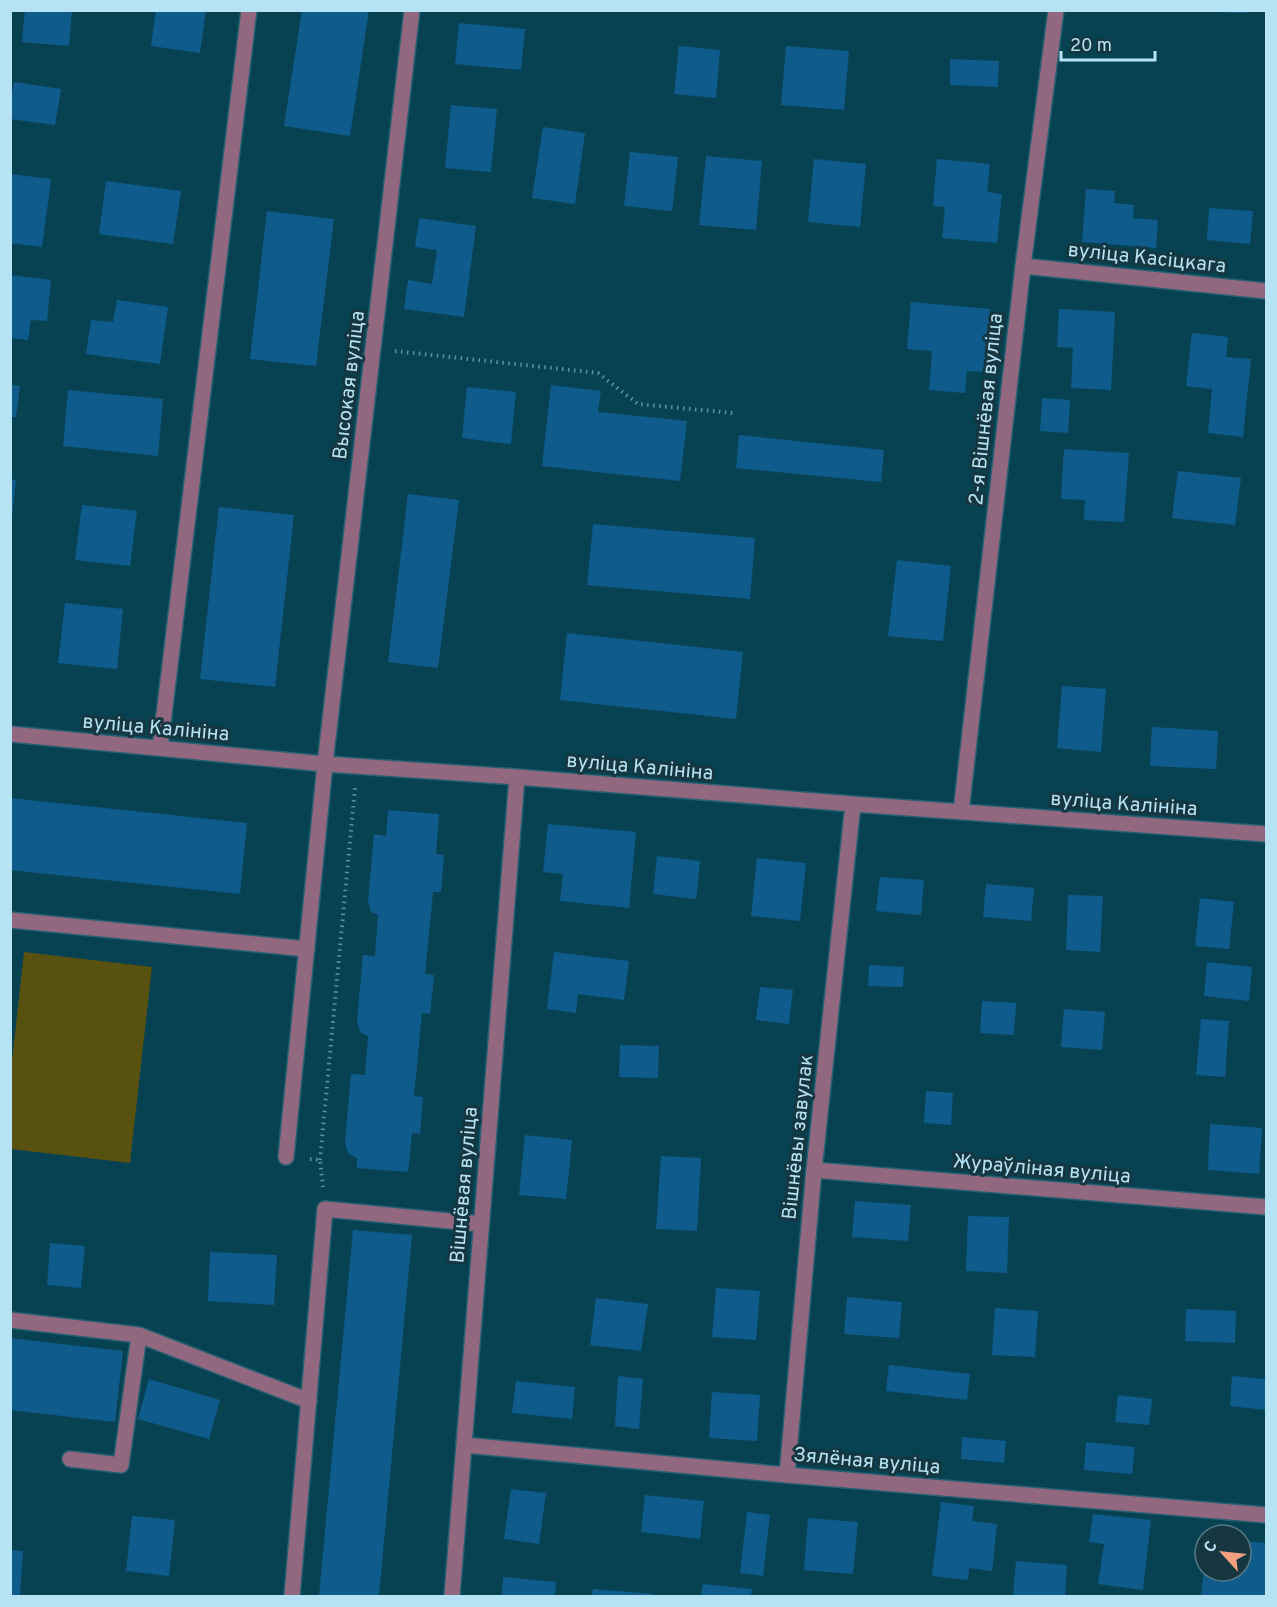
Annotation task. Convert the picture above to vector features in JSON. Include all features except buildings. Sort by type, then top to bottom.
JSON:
[{"type":"street","points":[[160,748],[249,10]]},
{"type":"street","name":"Высокая вуліца","points":[[286,1157],[325,764],[412,10]]},
{"type":"street","name":"2-я Вішнёвая вуліца","points":[[961,812],[1023,266],[1056,10]]},
{"type":"street","name":"вуліца Касіцкага","points":[[1023,266],[1266,291]]},
{"type":"street","name":"вуліца Калініна","points":[[10,735],[325,764],[1266,834]]},
{"type":"street","name":"Вішнёвая вуліца","points":[[452,1596],[517,777]]},
{"type":"street","name":"Вішнёвы завулак","points":[[788,1474],[814,1170],[853,804]]},
{"type":"street","points":[[10,920],[307,949]]},
{"type":"street","name":"Жураўліная вуліца","points":[[814,1170],[1266,1207]]},
{"type":"street","points":[[292,1596],[325,1209],[481,1224]]},
{"type":"street","points":[[10,1320],[139,1335],[309,1401]]},
{"type":"street","points":[[70,1460],[121,1465],[139,1335]]},
{"type":"street","name":"Зялёная вуліца","points":[[464,1445],[1266,1515]]},
{"type":"path","points":[[373,347],[598,373],[638,404],[733,413]]},
{"type":"path","points":[[325,1209],[320,1160],[357,766]]},
{"type":"path","points":[[286,1157],[320,1160]]},
{"type":"shaded area","points":[[24,952],[152,967],[130,1163],[11,1149],[11,1070]]}]
